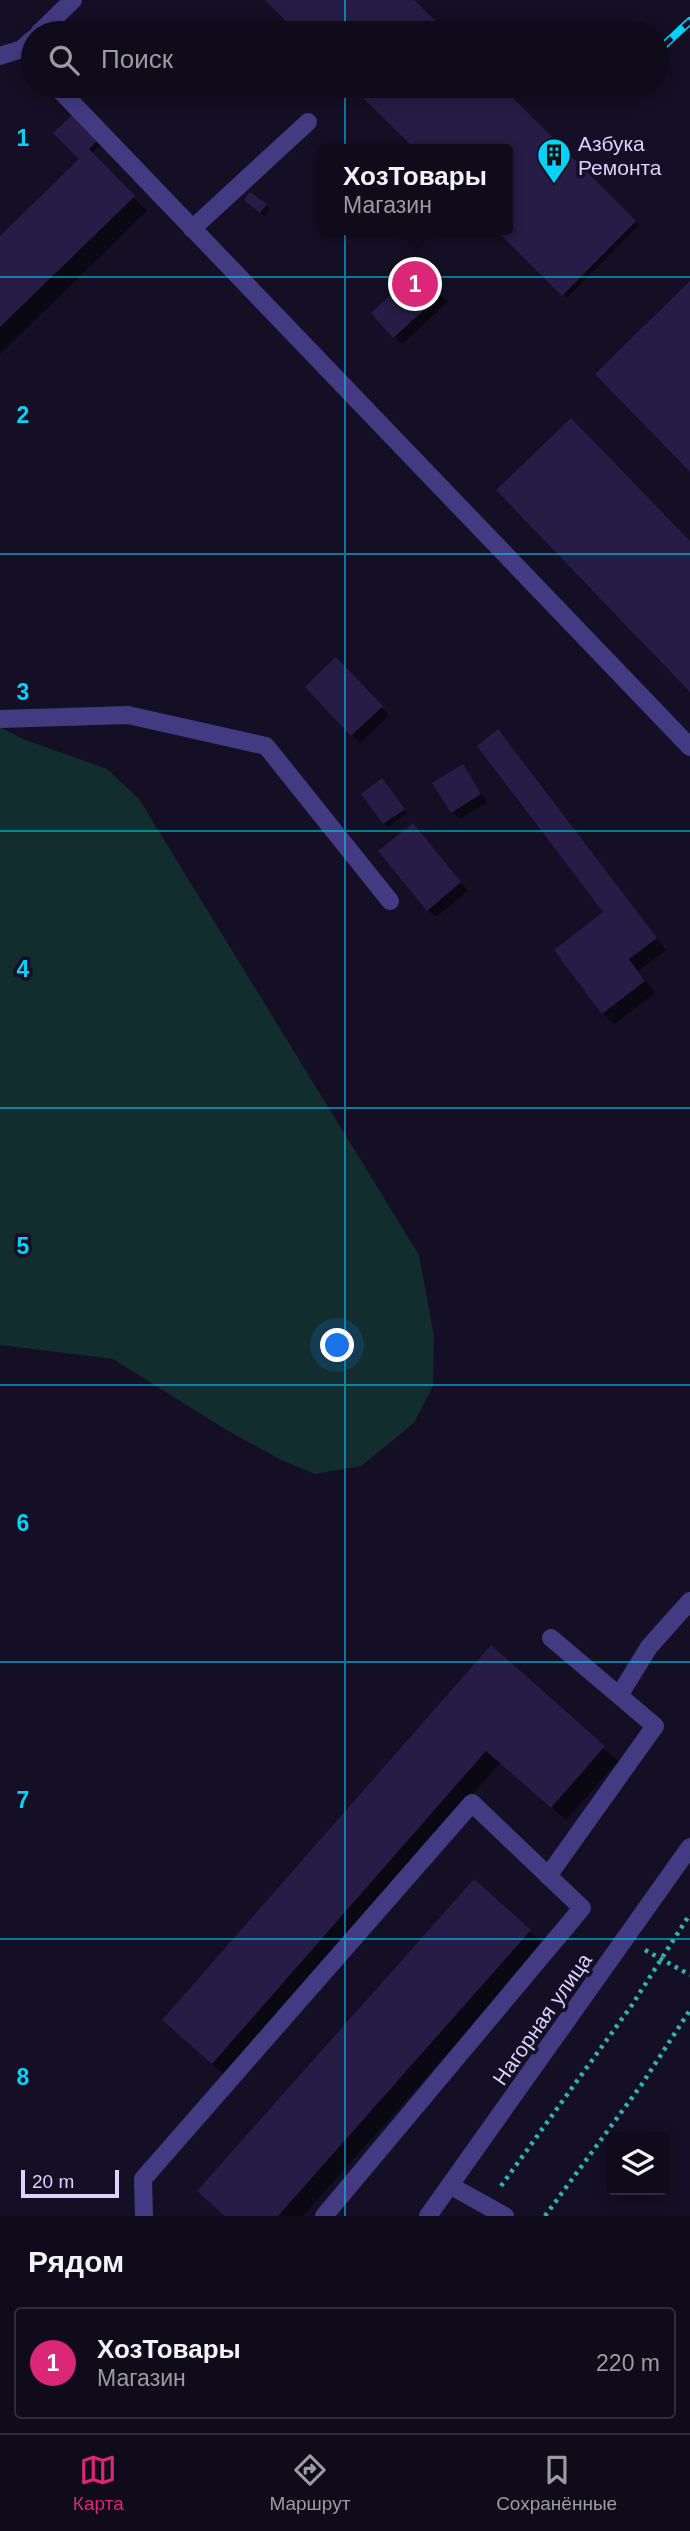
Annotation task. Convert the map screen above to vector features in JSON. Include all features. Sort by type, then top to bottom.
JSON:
[{"type":"street","points":[[51,21],[73,0]]},
{"type":"street","points":[[0,56],[21,52]]},
{"type":"street","points":[[67,98],[690,747]]},
{"type":"street","points":[[192,229],[308,122]]},
{"type":"street","points":[[0,719],[128,715],[266,746],[390,901]]},
{"type":"street","points":[[620,1694],[649,1647],[690,1601]]},
{"type":"street","points":[[548,1876],[655,1726],[551,1638]]},
{"type":"street","points":[[144,2216],[144,2179],[472,1803],[582,1908],[324,2216]]},
{"type":"street","name":"Нагорная улица","points":[[428,2216],[690,1847]]},
{"type":"street","points":[[451,2186],[505,2216]]},
{"type":"path","points":[[486,2205],[632,2005],[690,1914]]},
{"type":"path","points":[[626,1939],[690,1975]]},
{"type":"path","points":[[545,2216],[642,2084],[690,2010]]},
{"type":"green space","points":[[0,727],[23,739],[107,769],[139,799],[419,1255],[434,1336],[433,1386],[414,1423],[361,1466],[315,1474],[281,1460],[225,1429],[113,1359],[0,1345]]},
{"type":"building","points":[[265,0],[414,0],[436,21],[286,21]]},
{"type":"building","name":"Азбука Ремонта","points":[[363,98],[513,98],[636,221],[562,296],[501,235],[513,235],[513,144],[410,144]]},
{"type":"building","points":[[72,115],[97,141],[89,149],[135,196],[0,327],[0,236],[79,159],[53,133]]},
{"type":"building","points":[[250,192],[267,204],[260,213],[244,200]]},
{"type":"building","points":[[419,269],[442,294],[393,338],[371,313]]},
{"type":"building","points":[[690,281],[690,472],[595,374]]},
{"type":"building","points":[[571,418],[690,541],[690,692],[496,490]]},
{"type":"building","points":[[336,657],[383,706],[351,736],[305,687]]},
{"type":"building","points":[[498,729],[657,938],[629,959],[645,981],[602,1014],[554,950],[603,912],[477,746]]},
{"type":"building","points":[[463,764],[481,794],[451,813],[432,783]]},
{"type":"building","points":[[382,778],[405,809],[383,824],[361,794]]},
{"type":"building","points":[[413,823],[461,882],[427,911],[378,851]]},
{"type":"building","points":[[491,1645],[605,1746],[551,1808],[486,1751],[212,2064],[162,2020]]},
{"type":"building","points":[[474,1879],[531,1930],[278,2216],[225,2216],[197,2191]]},
{"type":"railway","points":[[669,41],[690,21]]},
{"type":"place","name":"Азбука Ремонта","points":[[554,185]]},
{"type":"place","name":"ХозТовары","points":[[415,284]]}]
